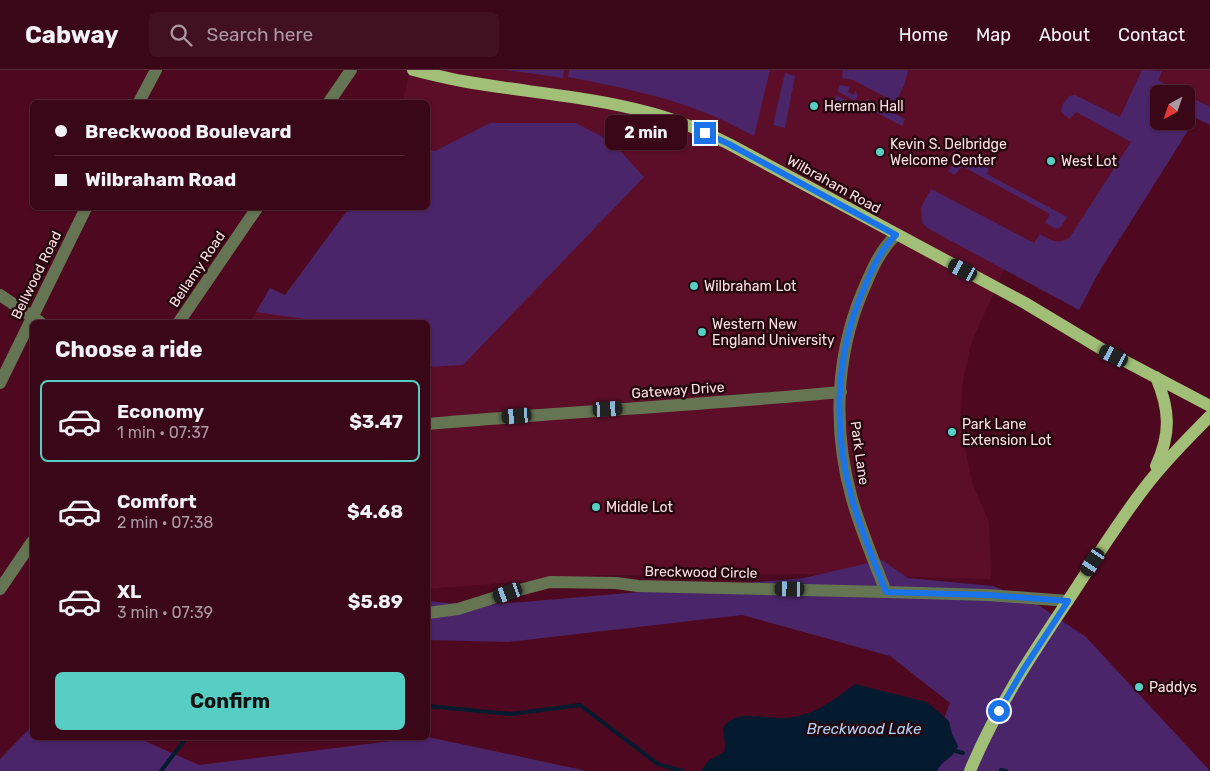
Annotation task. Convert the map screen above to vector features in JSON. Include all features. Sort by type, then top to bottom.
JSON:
[{"type":"main road","name":"Wilbraham Road","points":[[414,70],[461,81],[586,99],[659,116],[729,144],[1025,303],[1100,348],[1210,406]]},
{"type":"main road","points":[[1148,483],[1164,449],[1168,427],[1164,401],[1156,377]]},
{"type":"main road","points":[[970,771],[1001,707],[1068,601],[1148,483],[1176,450],[1210,416]]},
{"type":"street","points":[[140,100],[156,70]]},
{"type":"street","points":[[330,100],[351,70]]},
{"type":"street","name":"Bellwood Road","points":[[36,320],[85,210]]},
{"type":"street","name":"Bellamy Road","points":[[180,320],[256,210]]},
{"type":"street","name":"Park Lane","points":[[886,592],[860,525],[848,483],[840,440],[841,392],[846,343],[858,303],[885,246],[896,235]]},
{"type":"street","points":[[0,295],[36,320]]},
{"type":"street","name":"Bellwood Road","points":[[0,383],[30,330]]},
{"type":"street","name":"Gateway Drive","points":[[430,424],[571,412],[759,400],[841,392]]},
{"type":"street","points":[[0,589],[30,545]]},
{"type":"street","name":"Breckwood Circle","points":[[430,613],[458,610],[535,585],[563,581],[616,582],[638,586],[988,595],[1068,601]]},
{"type":"shaded area","name":"Western New England University","points":[[410,70],[1210,70],[1210,124],[1195,116],[1195,85],[1150,85],[1150,130],[1153,130],[1048,290],[1005,268],[972,341],[963,379],[960,422],[972,483],[989,522],[991,579],[801,574],[600,575],[430,589],[430,320],[251,320],[270,288],[285,295],[348,210],[430,210],[430,100],[403,100]]},
{"type":"shaded area","points":[[507,70],[564,70],[563,78]]},
{"type":"shaded area","points":[[569,70],[770,70],[754,136],[712,115],[672,101],[568,77]]},
{"type":"shaded area","points":[[843,70],[908,70],[905,83],[897,100],[893,101],[853,80],[842,78]]},
{"type":"shaded area","points":[[1142,70],[1162,71],[1158,80],[1167,85],[1150,85],[1150,130],[1188,130],[1099,272],[1079,310],[929,229],[922,223],[921,207],[931,189],[1034,243],[1040,234],[1058,242],[1066,240],[1070,237],[1131,142],[1076,112],[1070,119],[1061,111],[1063,104],[1069,96],[1075,95],[1120,117]]},
{"type":"shaded area","points":[[785,73],[795,76],[785,128],[773,125]]},
{"type":"shaded area","points":[[840,85],[850,87],[848,92],[853,95],[856,91],[858,96],[855,101],[837,91]]},
{"type":"shaded area","points":[[836,95],[852,104],[851,110],[834,105]]},
{"type":"shaded area","points":[[867,99],[905,119],[902,126],[862,105]]},
{"type":"shaded area","points":[[1195,100],[1210,107],[1210,125],[1196,118],[1195,120]]},
{"type":"shaded area","points":[[490,123],[576,123],[612,142],[644,177],[463,365],[430,367],[430,320],[307,320],[256,312],[270,288],[285,295],[348,210],[430,210],[430,150],[435,151]]},
{"type":"shaded area","points":[[967,155],[976,156],[990,164],[987,174],[1067,217],[1061,227],[1057,229],[1045,223],[1050,214],[962,166],[955,175],[948,171],[957,158]]},
{"type":"shaded area","points":[[882,560],[908,578],[993,586],[1037,604],[1086,637],[1210,771],[923,771],[950,703],[890,656],[742,615],[508,642],[430,640],[430,601],[476,606],[804,578]]},
{"type":"shaded area","points":[[30,728],[30,740],[143,740],[199,765],[399,740],[430,740],[430,737],[587,771],[0,771],[0,759]]},
{"type":"water","name":"Breckwood Lake","points":[[855,684],[927,702],[949,721],[952,734],[958,746],[956,750],[937,771],[701,771],[708,761],[724,752],[723,728],[735,718],[751,716],[784,718],[804,715],[831,702]]},
{"type":"waterway","points":[[430,706],[511,714],[580,705],[658,764],[682,771]]},
{"type":"waterway","points":[[161,771],[184,740]]},
{"type":"waterway","points":[[952,750],[963,753]]},
{"type":"waterway","points":[[1001,770],[1006,771]]},
{"type":"place","name":"Herman Hall","points":[[814,106]]},
{"type":"place","name":"Kevin S. Delbridge Welcome Center","points":[[880,152]]},
{"type":"place","name":"West Lot","points":[[1051,161]]},
{"type":"place","name":"Wilbraham Lot","points":[[694,286]]},
{"type":"place","name":"Western New England University","points":[[702,332]]},
{"type":"place","name":"Park Lane Extension Lot","points":[[952,432]]},
{"type":"place","name":"Middle Lot","points":[[596,507]]},
{"type":"place","name":"Paddys","points":[[1139,687]]},
{"type":"route","points":[[705,133],[729,144],[896,235],[885,246],[871,272],[852,319],[846,343],[842,367],[840,407],[840,440],[844,469],[860,525],[886,592],[988,595],[1068,601],[999,711]]}]
